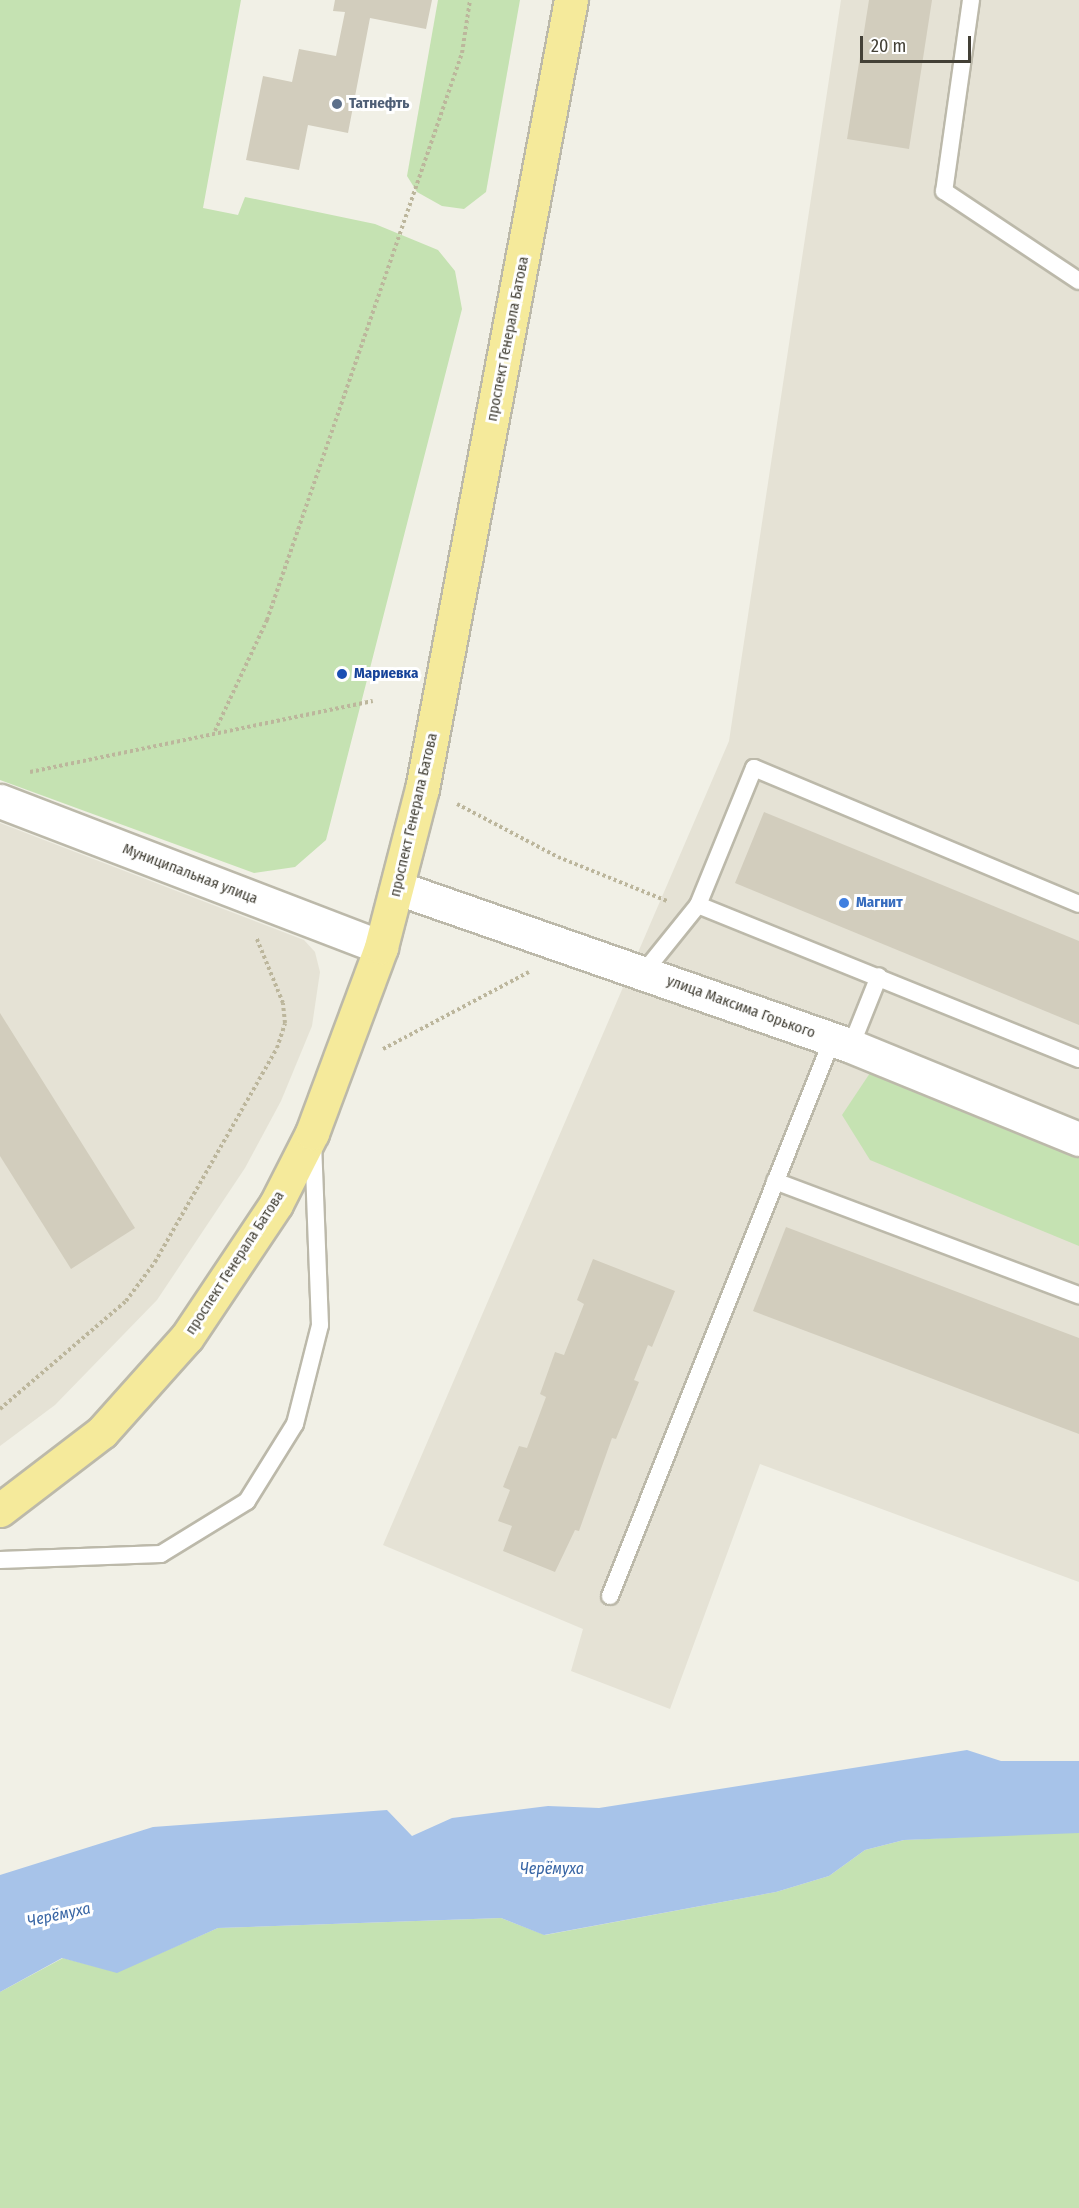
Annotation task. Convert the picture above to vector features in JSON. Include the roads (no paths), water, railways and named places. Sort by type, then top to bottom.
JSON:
[{"type":"main road","name":"проспект Генерала Батова","points":[[0,1510],[102,1432],[187,1337],[276,1204],[312,1133],[381,947],[398,888],[449,654],[571,0]]},
{"type":"street","name":"Муниципальная улица","points":[[0,801],[381,947]]},
{"type":"street","name":"улица Максима Горького","points":[[398,888],[644,972],[841,1043],[1079,1139]]},
{"type":"lane","points":[[971,0],[944,191],[1079,281]]},
{"type":"lane","points":[[644,972],[695,909],[754,768],[1079,904]]},
{"type":"lane","points":[[695,909],[879,976],[1079,1059]]},
{"type":"lane","points":[[610,1596],[776,1181],[841,1043],[879,976]]},
{"type":"lane","points":[[0,1560],[161,1554],[247,1501],[295,1424],[320,1325],[312,1133]]},
{"type":"lane","points":[[776,1181],[1079,1295]]},
{"type":"water","name":"Черёмуха","points":[[967,1750],[1001,1761],[1079,1761],[1079,1833],[904,1840],[865,1850],[829,1876],[776,1892],[544,1935],[501,1918],[218,1928],[117,1973],[62,1958],[0,1992],[0,1875],[153,1827],[387,1810],[412,1836],[452,1818],[548,1806],[599,1808]]},
{"type":"place","name":"Татнефть","points":[[337,104]]},
{"type":"place","name":"Мариевка","points":[[342,674]]},
{"type":"place","name":"Магнит","points":[[844,903]]}]
